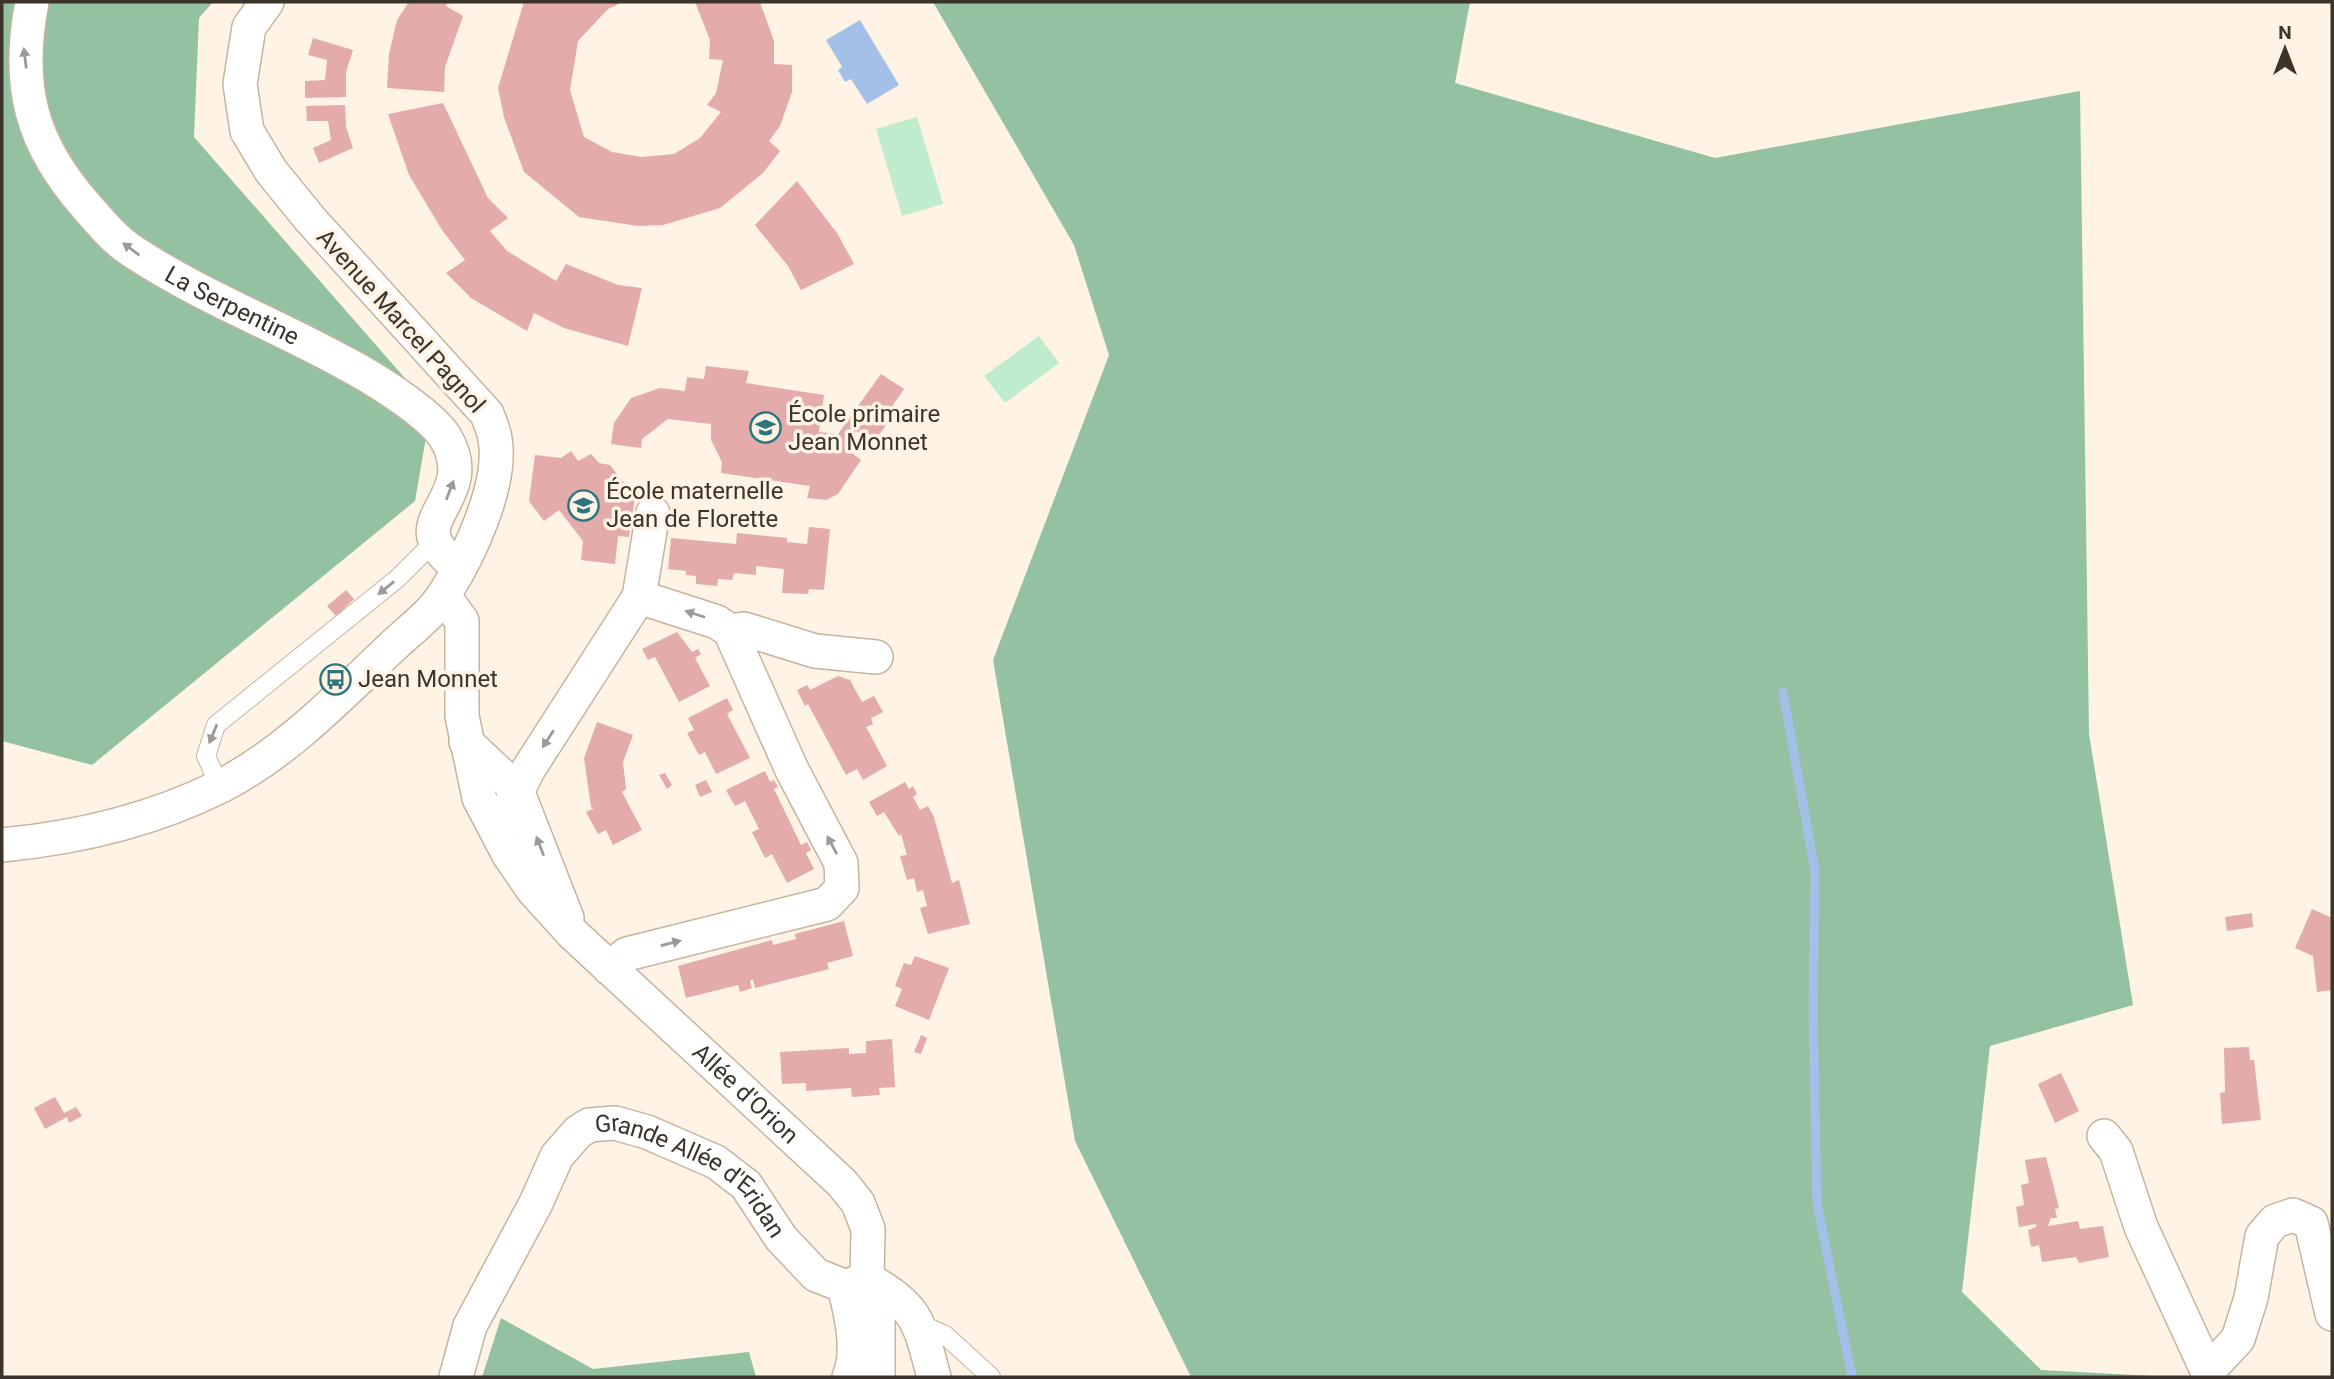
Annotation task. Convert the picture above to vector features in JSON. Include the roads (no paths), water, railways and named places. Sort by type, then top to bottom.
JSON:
[{"type":"street","name":"La Serpentine","points":[[33,2],[24,46],[31,100],[39,139],[60,177],[130,250],[381,383],[444,437],[455,468],[454,487],[432,526],[435,541]]},
{"type":"street","name":"Avenue Marcel Pagnol","points":[[2,845],[47,841],[108,828],[220,787],[251,768],[309,723],[452,582],[477,531],[495,468],[495,440],[487,414],[310,219],[271,171],[247,131],[240,84],[249,27],[267,2]]},
{"type":"street","points":[[497,832],[517,790],[639,597],[653,513]]},
{"type":"street","points":[[435,541],[452,582]]},
{"type":"street","name":"Allée d'Orion","points":[[452,582],[462,621],[462,716],[466,742],[479,798],[497,832],[533,890],[572,933],[842,1183],[858,1203],[868,1229],[855,1283]]},
{"type":"street","points":[[609,968],[627,954],[827,904],[842,888],[841,863],[792,770],[730,631],[717,622],[639,597]]},
{"type":"street","points":[[730,631],[744,629],[815,651],[876,657]]},
{"type":"street","name":"Allée d'Orion","points":[[466,742],[517,790],[572,933]]},
{"type":"street","name":"Grande Allée d'Eridan","points":[[456,1377],[470,1326],[525,1224],[557,1156],[578,1132],[589,1125],[615,1123],[647,1132],[716,1162],[746,1185],[781,1238],[816,1275],[855,1283]]},
{"type":"street","points":[[2104,1136],[2116,1151],[2141,1227],[2209,1374],[2238,1339],[2251,1298],[2262,1236],[2274,1221],[2293,1215],[2311,1223],[2332,1314]]},
{"type":"street","points":[[855,1283],[878,1313],[878,1377]]},
{"type":"street","points":[[855,1283],[897,1296],[920,1324],[934,1377]]},
{"type":"street","points":[[849,1377],[853,1368],[852,1319],[855,1283]]},
{"type":"lane","points":[[220,787],[206,756],[216,724],[398,578],[435,541]]},
{"type":"lane","points":[[920,1324],[945,1335],[991,1377]]},
{"type":"water","points":[[860,20],[899,85],[867,104],[851,79],[845,82],[838,70],[842,67],[826,40]]},
{"type":"waterway","points":[[1783,692],[1815,871],[1813,1010],[1817,1204],[1852,1377]]},
{"type":"place","name":"École primaire Jean Monnet","points":[[765,428]]},
{"type":"place","name":"École maternelle Jean de Florette","points":[[583,505]]},
{"type":"place","name":"Jean Monnet","points":[[335,679]]}]
